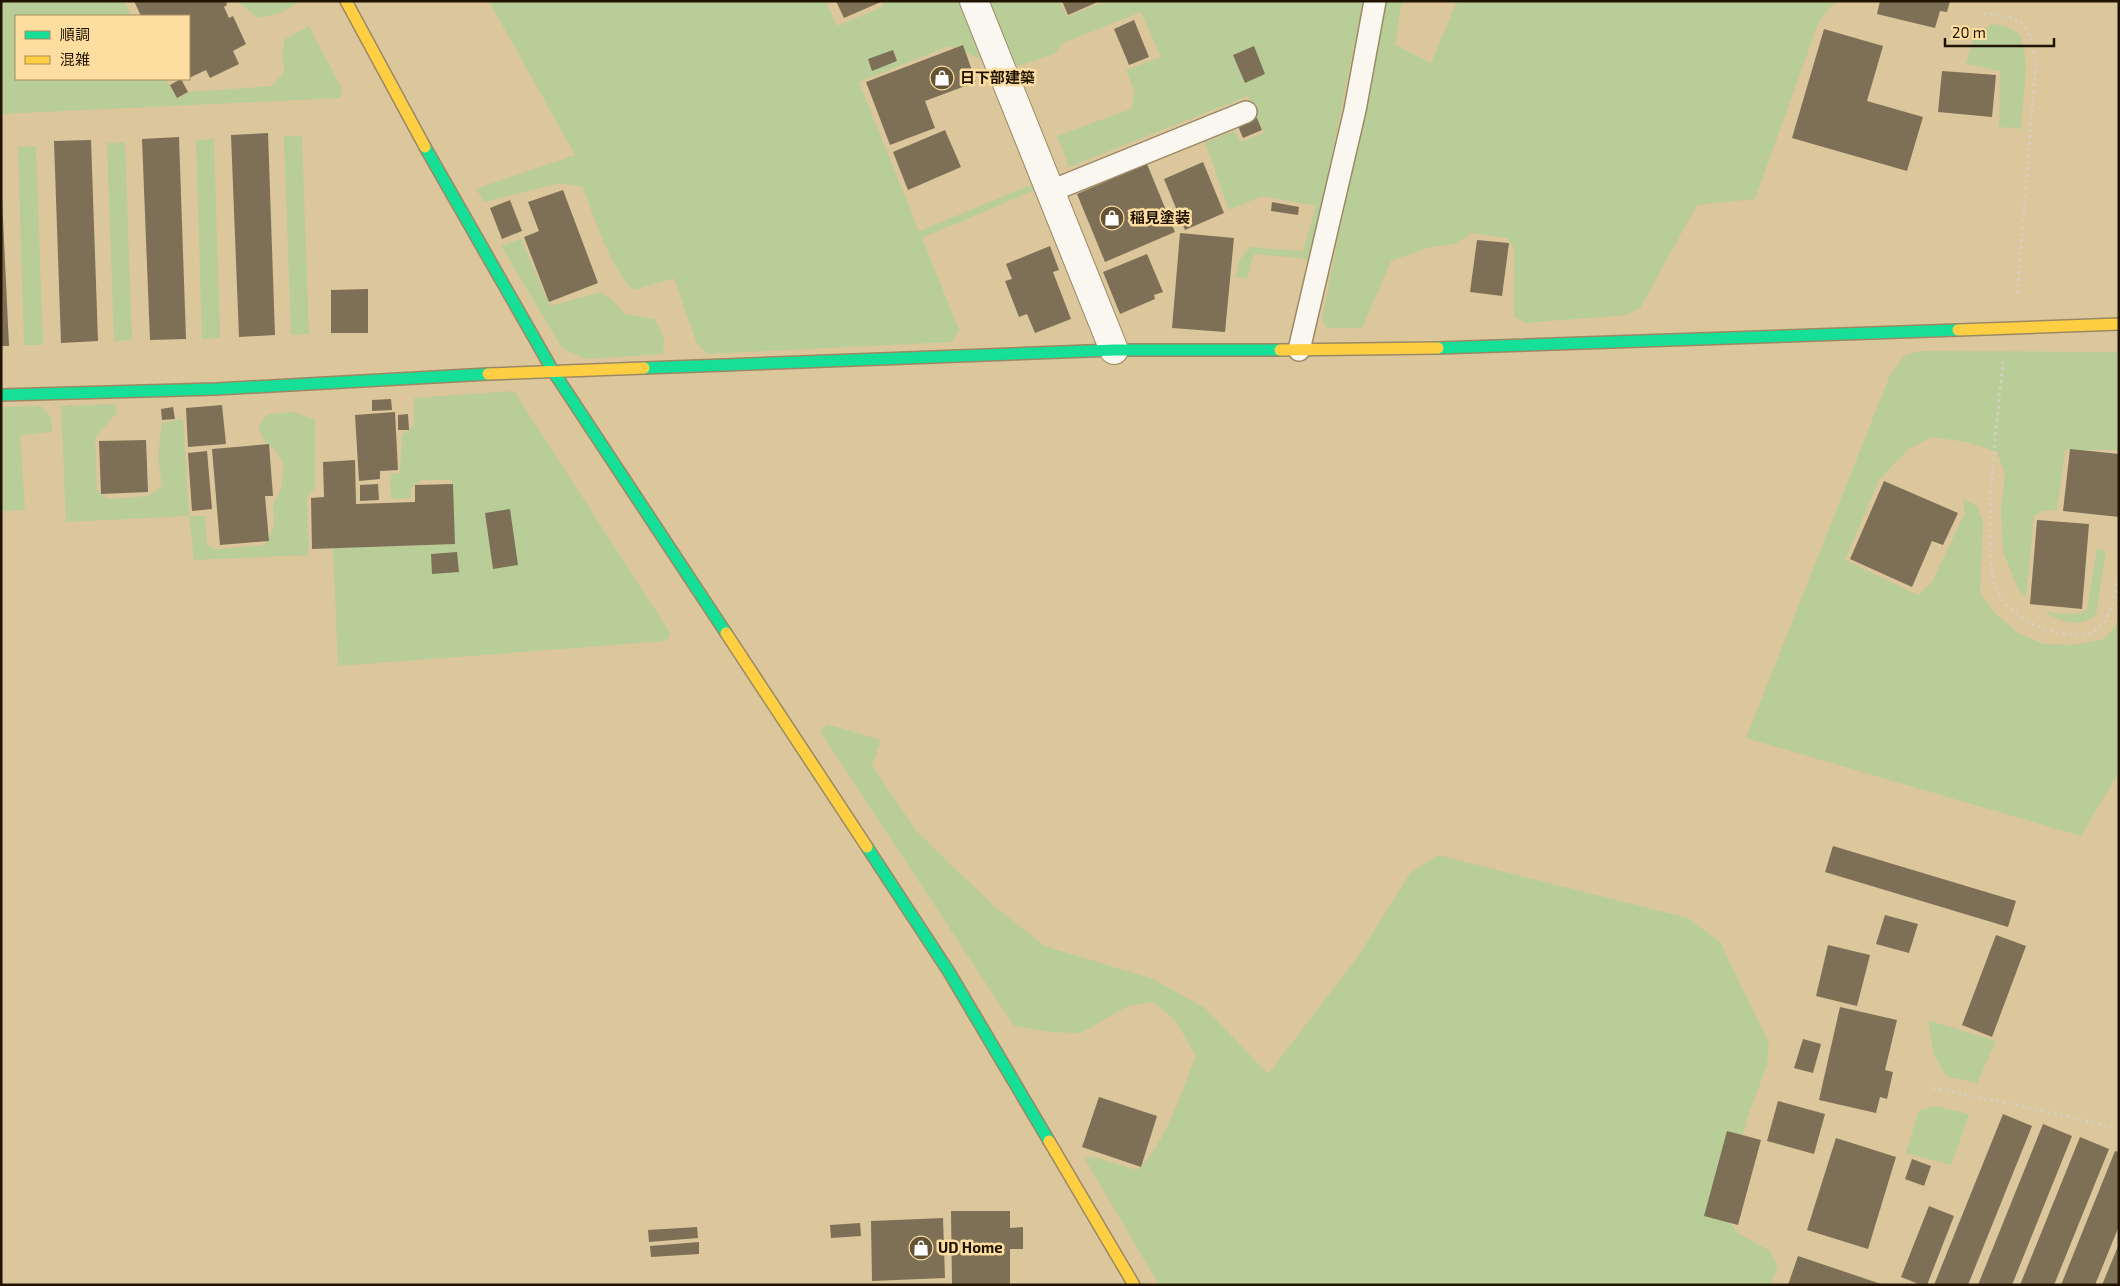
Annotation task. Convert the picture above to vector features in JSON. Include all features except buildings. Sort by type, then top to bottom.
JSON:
[{"type":"street","points":[[346,1],[454,202],[553,371],[949,972],[1134,1285]]},
{"type":"street","points":[[974,1],[1114,350]]},
{"type":"street","points":[[1,395],[216,389],[553,371],[1114,350],[1299,350],[1601,344],[2119,324]]},
{"type":"lane","points":[[1299,350],[1355,110],[1376,1]]},
{"type":"lane","points":[[1051,191],[1246,112]]},
{"type":"path","points":[[1983,13],[2012,16],[2024,24],[2032,37],[2036,61],[1991,519],[1991,564],[1997,591],[2011,609],[2031,623],[2054,634],[2082,636],[2100,629],[2110,614],[2119,576]]},
{"type":"path","points":[[1933,1088],[2045,1111],[2119,1129]]},
{"type":"green space","points":[[1,1],[124,1],[131,15],[15,15],[15,80],[167,80],[177,98],[188,92],[272,86],[285,71],[282,55],[285,39],[309,26],[342,89],[340,98],[1,114]]},
{"type":"green space","points":[[237,1],[298,2],[281,13],[258,18]]},
{"type":"green space","points":[[489,1],[826,1],[837,26],[882,7],[884,1],[1059,1],[1067,17],[1106,1],[1363,1],[1311,259],[1254,254],[1247,278],[1236,277],[1239,261],[1249,247],[1303,251],[1316,206],[1262,196],[1229,210],[1205,142],[1234,131],[1241,142],[1264,133],[1248,96],[1069,167],[1057,136],[1131,109],[1135,93],[1126,70],[1161,57],[1141,12],[1063,43],[1054,54],[1015,67],[988,62],[949,46],[859,82],[919,231],[1038,182],[1040,188],[922,238],[959,330],[952,342],[708,354],[697,344],[674,278],[634,290],[626,282],[604,243],[583,187],[561,183],[484,202],[476,189],[575,155]]},
{"type":"green space","points":[[1385,1],[1402,1],[1395,45],[1431,63],[1457,1],[1836,1],[1819,21],[1755,199],[1697,205],[1640,308],[1626,315],[1525,323],[1514,316],[1514,248],[1507,238],[1471,233],[1456,244],[1430,247],[1391,261],[1362,328],[1327,328],[1322,319]]},
{"type":"green space","points":[[1993,24],[2014,30],[2022,40],[2025,72],[2021,129],[1999,127],[2000,71],[1966,64],[1975,33]]},
{"type":"green space","points":[[284,136],[302,136],[309,334],[291,335]]},
{"type":"green space","points":[[214,139],[220,338],[202,339],[196,140]]},
{"type":"green space","points":[[125,142],[132,340],[114,341],[107,143]]},
{"type":"green space","points":[[36,146],[43,345],[24,345],[18,147]]},
{"type":"green space","points":[[521,239],[550,306],[601,292],[625,314],[655,319],[664,338],[663,354],[586,359],[562,348],[501,246]]},
{"type":"green space","points":[[1918,351],[2119,352],[2119,450],[2065,450],[2057,510],[2043,511],[2034,516],[2026,597],[2019,591],[2003,552],[2001,510],[2005,474],[1997,452],[1966,442],[1932,437],[1907,450],[1879,480],[1845,560],[1918,595],[1932,582],[1965,513],[1963,499],[1977,506],[1983,522],[1980,593],[1995,613],[2018,633],[2044,644],[2073,645],[2104,639],[2119,621],[2119,772],[2081,836],[1746,738],[1890,375],[1904,356]]},
{"type":"green space","points":[[514,391],[670,633],[667,641],[338,666],[333,548],[455,544],[452,480],[422,480],[410,489],[411,498],[391,499],[390,474],[400,473],[402,435],[414,425],[414,398]]},
{"type":"green space","points":[[116,404],[117,413],[95,437],[97,491],[108,499],[148,496],[162,486],[158,457],[162,423],[183,419],[189,516],[66,522],[61,406]]},
{"type":"green space","points":[[41,406],[51,417],[52,432],[20,435],[25,510],[1,511],[1,407]]},
{"type":"green space","points":[[294,412],[315,420],[315,488],[307,497],[309,555],[194,560],[189,516],[205,516],[207,545],[216,549],[265,545],[274,527],[273,504],[281,490],[284,466],[277,452],[263,439],[258,426],[268,414]]},
{"type":"green space","points":[[2097,548],[2106,551],[2096,615],[2083,622],[2076,623],[2064,621],[2043,612],[2075,614],[2087,610]]},
{"type":"green space","points":[[827,724],[881,740],[872,766],[918,833],[994,906],[1045,946],[1153,979],[1205,1008],[1268,1074],[1357,958],[1410,873],[1438,855],[1688,918],[1720,942],[1769,1043],[1767,1065],[1747,1119],[1722,1211],[1738,1233],[1770,1251],[1778,1266],[1771,1285],[1159,1285],[1085,1159],[1091,1156],[1137,1170],[1156,1146],[1172,1117],[1196,1056],[1175,1020],[1153,1002],[1128,1006],[1081,1033],[1049,1032],[1014,1026],[820,731]]},
{"type":"green space","points":[[1928,1020],[1996,1041],[1977,1083],[1946,1076],[1934,1055]]},
{"type":"green space","points":[[1936,1106],[1969,1114],[1951,1165],[1906,1153],[1919,1110]]},
{"type":"traffic: fast","points":[[425,147],[553,371],[726,633]]},
{"type":"traffic: fast","points":[[1438,348],[1958,330]]},
{"type":"traffic: fast","points":[[644,368],[1114,350],[1280,350]]},
{"type":"traffic: fast","points":[[1,395],[216,389],[488,374]]},
{"type":"traffic: fast","points":[[867,847],[949,972],[1049,1141]]},
{"type":"traffic: slow","points":[[346,1],[425,147]]},
{"type":"traffic: slow","points":[[1958,330],[2119,324]]},
{"type":"traffic: slow","points":[[1280,350],[1438,348]]},
{"type":"traffic: slow","points":[[488,374],[644,368]]},
{"type":"traffic: slow","points":[[726,633],[867,847]]},
{"type":"traffic: slow","points":[[1049,1141],[1134,1285]]},
{"type":"place","name":"日下部建築","points":[[942,78]]},
{"type":"place","name":"稲見塗装","points":[[1112,218]]},
{"type":"place","name":"UD Home","points":[[921,1248]]}]
